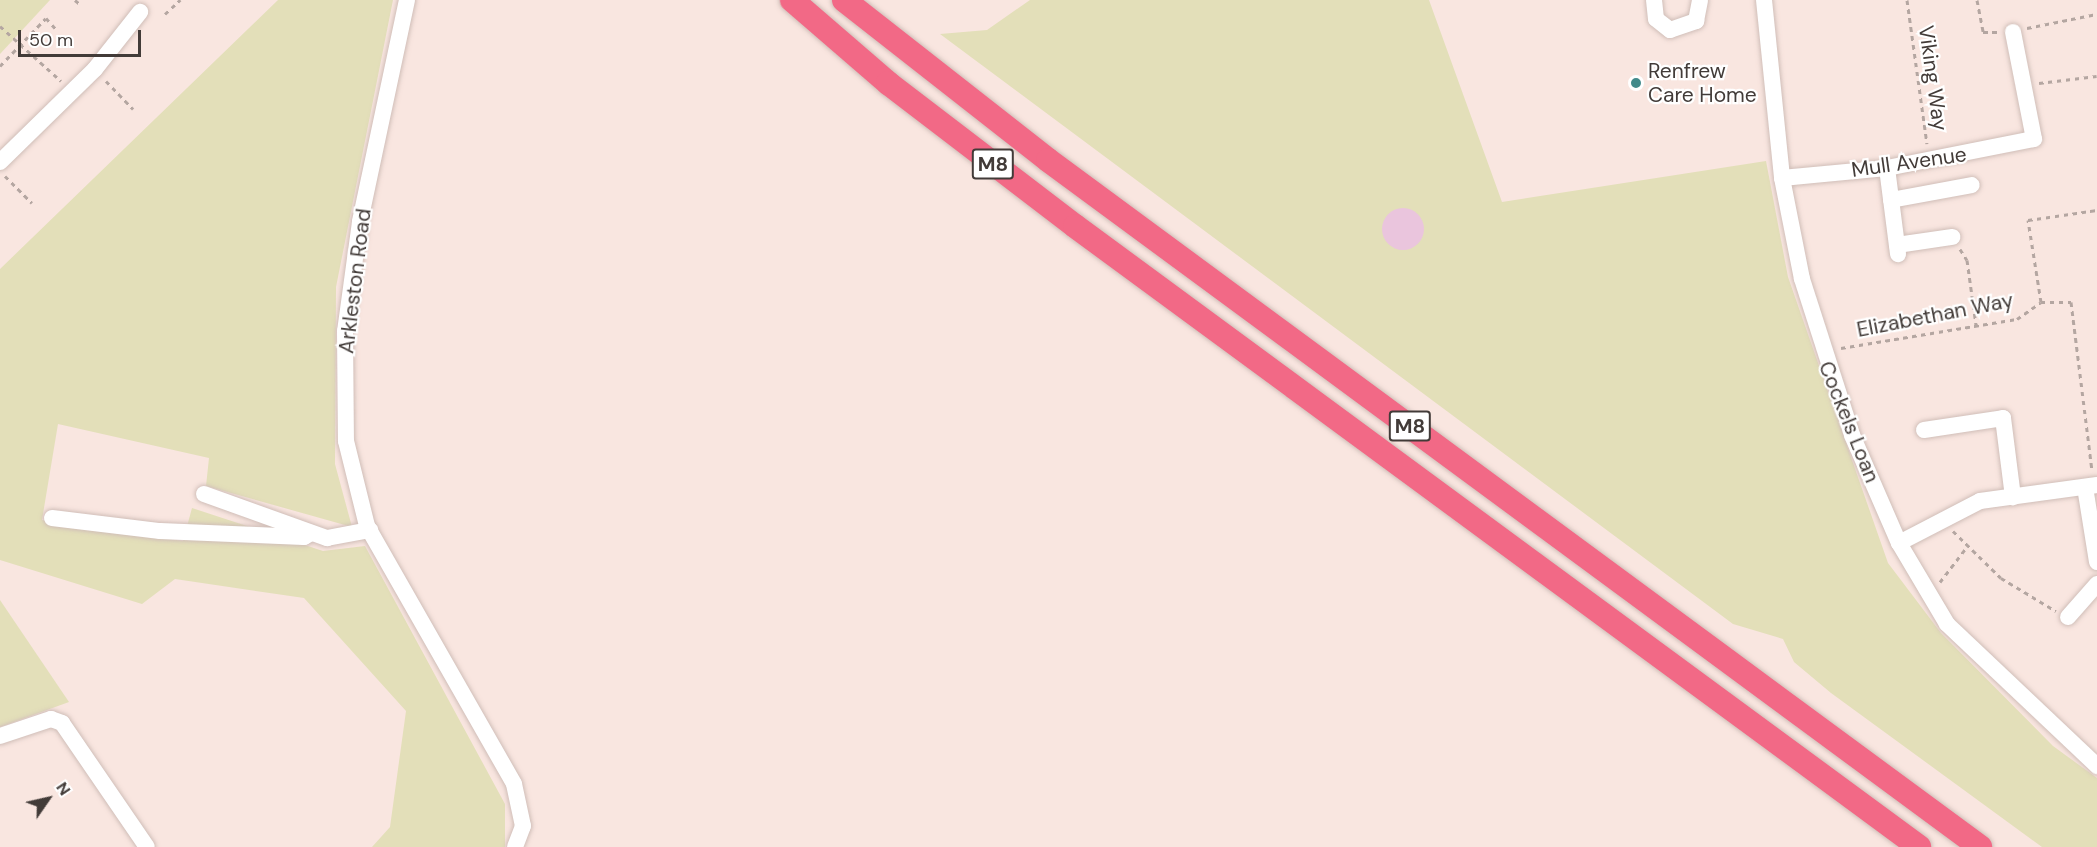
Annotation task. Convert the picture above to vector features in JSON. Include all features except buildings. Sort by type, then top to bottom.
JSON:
[{"type":"highway","name":"M8","points":[[792,0],[888,83],[1066,219],[1919,847]]},
{"type":"highway","name":"M8","points":[[844,0],[1048,160],[1980,847]]},
{"type":"street","name":"Arkleston Road","points":[[407,0],[360,222],[345,331],[346,441],[370,530],[514,784],[523,826],[515,847]]},
{"type":"street","points":[[1654,0],[1656,19],[1670,30],[1696,21],[1700,0]]},
{"type":"street","name":"Cockels Loan","points":[[1764,0],[1782,178],[1821,351],[1899,543],[1947,624],[2097,766]]},
{"type":"street","points":[[0,162],[72,92],[140,12]]},
{"type":"street","points":[[2013,32],[2023,85]]},
{"type":"street","name":"Mull Avenue","points":[[1782,178],[1887,168],[2034,140],[2023,85]]},
{"type":"street","points":[[1887,168],[1898,250],[1952,237]]},
{"type":"street","points":[[1891,200],[1972,185]]},
{"type":"street","points":[[1923,430],[2003,418],[2013,497]]},
{"type":"street","points":[[1899,543],[1980,501],[2092,486],[2097,562]]},
{"type":"street","points":[[204,494],[311,533],[344,538],[370,530]]},
{"type":"street","points":[[52,518],[160,531],[304,537],[311,533]]},
{"type":"street","points":[[2068,618],[2097,584]]},
{"type":"street","points":[[0,736],[51,719],[62,723],[147,847]]},
{"type":"path","points":[[75,0],[81,5]]},
{"type":"path","points":[[165,14],[180,0]]},
{"type":"path","name":"Viking Way","points":[[1907,0],[1930,160]]},
{"type":"path","points":[[0,66],[46,18],[56,29]]},
{"type":"path","points":[[0,26],[72,92]]},
{"type":"path","points":[[101,75],[133,109]]},
{"type":"path","points":[[2023,85],[2097,76]]},
{"type":"path","points":[[0,171],[32,203]]},
{"type":"path","name":"Elizabethan Way","points":[[1821,351],[2017,319],[2041,302],[2028,220],[2097,210]]},
{"type":"path","points":[[1952,237],[1967,260],[1976,325]]},
{"type":"path","points":[[2041,302],[2071,302],[2092,486]]},
{"type":"path","points":[[1946,519],[1966,548],[2001,578],[2068,618]]},
{"type":"path","points":[[1937,586],[1966,548]]},
{"type":"shaded area","points":[[0,0],[50,0],[0,54]]},
{"type":"shaded area","points":[[278,0],[393,0],[336,287],[335,464],[352,527],[206,486],[209,458],[58,424],[42,520],[183,541],[192,508],[323,551],[365,546],[505,804],[505,847],[372,847],[390,827],[406,711],[304,598],[175,579],[142,604],[0,560],[0,269]]},
{"type":"shaded area","points":[[1030,0],[1429,0],[1502,202],[1766,161],[1788,277],[1888,563],[1941,633],[2053,746],[2097,778],[2097,847],[2042,847],[1831,693],[1794,662],[1783,639],[1733,624],[940,34],[987,30]]},
{"type":"shaded area","points":[[1403,208],[1418,214],[1424,229],[1418,244],[1403,250],[1388,244],[1382,229],[1388,214]]},
{"type":"shaded area","points":[[0,600],[69,702],[0,727]]},
{"type":"place","name":"Renfrew Care Home","points":[[1636,83]]}]
